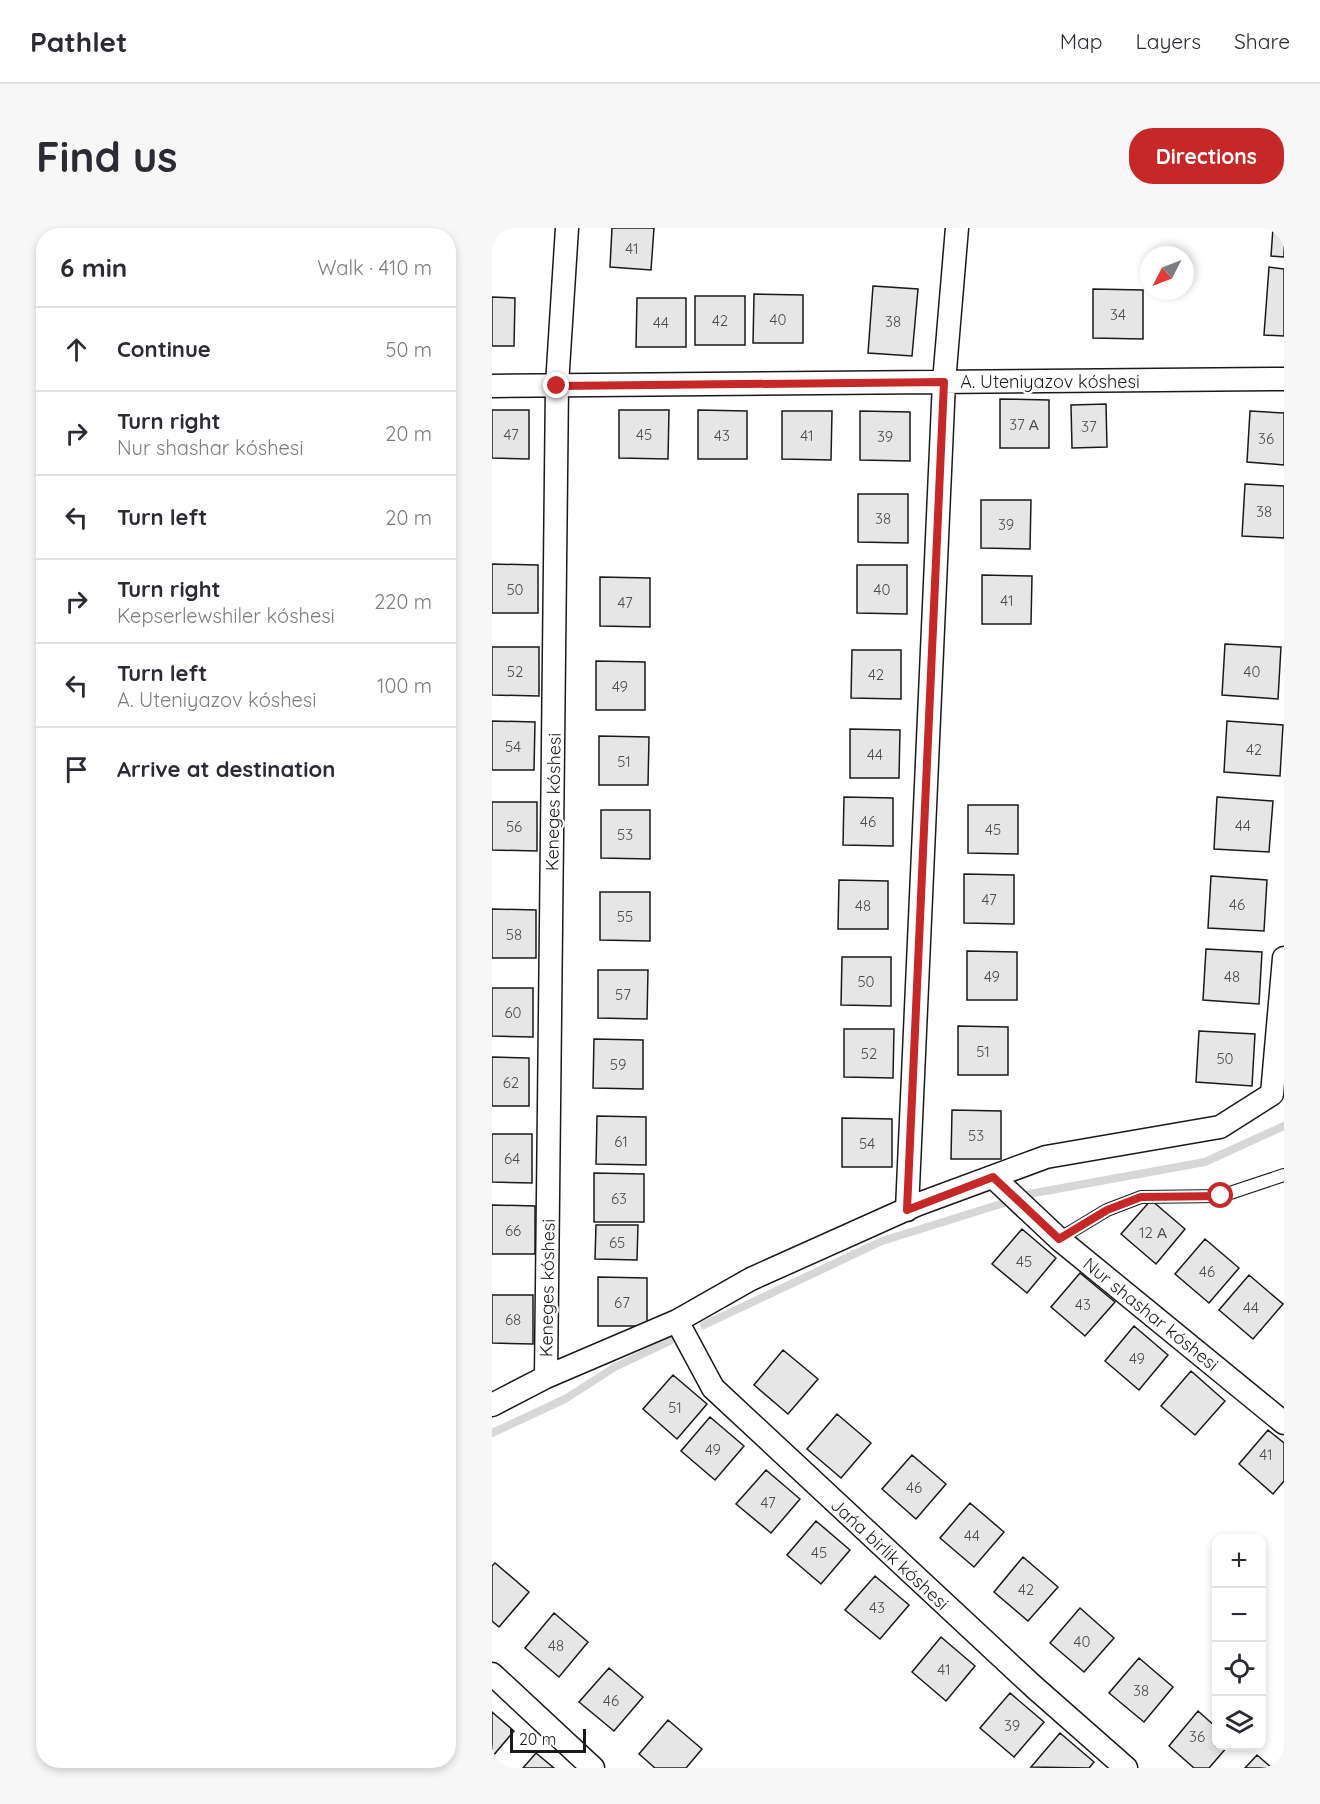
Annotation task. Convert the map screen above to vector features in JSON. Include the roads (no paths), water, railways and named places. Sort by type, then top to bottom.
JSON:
[{"type":"street","name":"Keneges kóshesi","points":[[546,1377],[557,386],[567,228]]},
{"type":"street","points":[[907,1210],[944,382],[957,228]]},
{"type":"street","name":"A. Uteniyazov kóshesi","points":[[492,386],[1284,379]]},
{"type":"street","points":[[492,1405],[546,1377],[677,1321],[751,1279],[907,1210],[993,1177],[1046,1157],[1221,1126],[1272,1094],[1284,958]]},
{"type":"street","name":"Nur shashar kóshesi","points":[[993,1177],[1059,1239],[1284,1423]]},
{"type":"street","name":"Jańa birlik kóshesi","points":[[677,1321],[713,1388],[1034,1688],[1126,1768]]},
{"type":"street","points":[[492,1674],[593,1768]]},
{"type":"lane","points":[[1059,1239],[1107,1210],[1141,1197],[1221,1196],[1284,1175]]},
{"type":"waterway","points":[[1029,1194],[1205,1162],[1284,1126]]},
{"type":"waterway","points":[[704,1325],[882,1241],[1004,1203]]},
{"type":"waterway","points":[[492,1433],[565,1399],[615,1367],[670,1341]]}]
